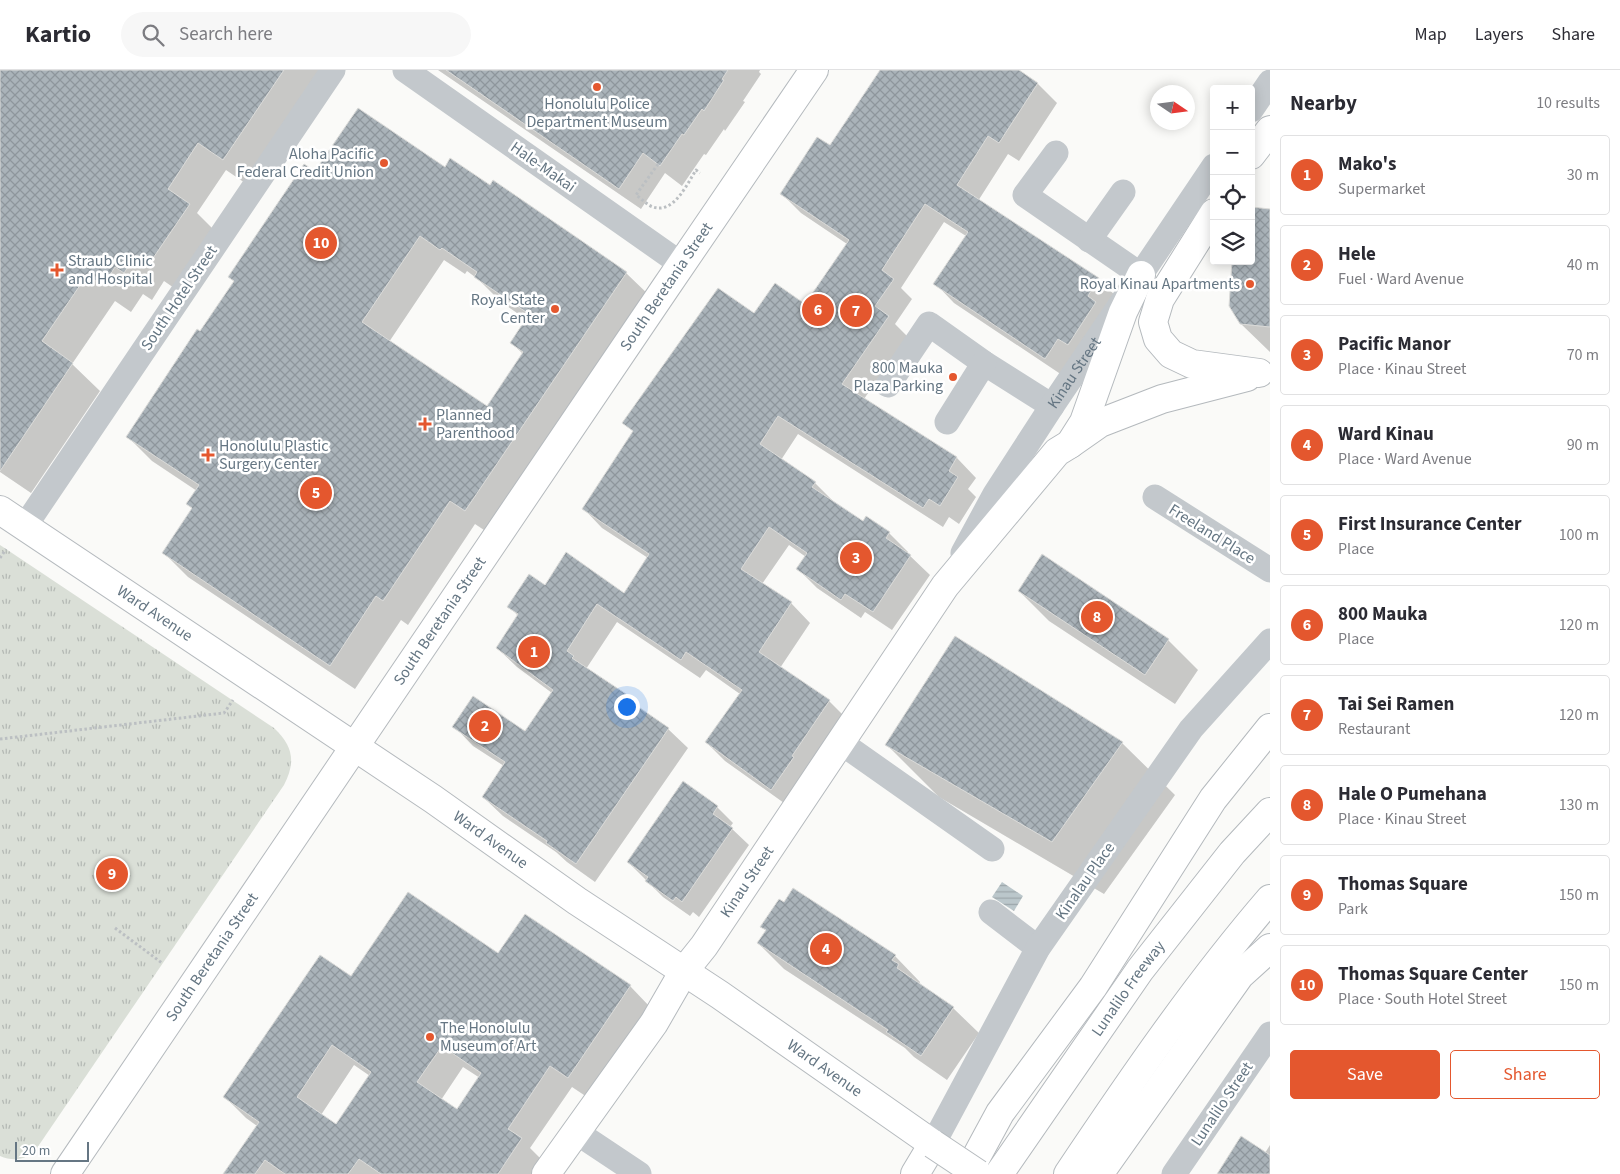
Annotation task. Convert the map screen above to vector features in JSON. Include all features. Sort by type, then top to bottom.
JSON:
[{"type":"main road","name":"South Beretania Street","points":[[65,1174],[814,70]]},
{"type":"main road","points":[[1255,151],[1270,130]]},
{"type":"main road","points":[[1210,219],[1160,299],[1154,322],[1158,339],[1171,354],[1192,364],[1265,373]]},
{"type":"main road","points":[[1070,444],[1084,422],[1123,312],[1141,275]]},
{"type":"main road","points":[[1070,444],[1100,423],[1162,399],[1265,373]]},
{"type":"main road","name":"Kinau Street","points":[[546,1174],[654,1023],[684,971],[704,946],[945,586],[1057,452],[1070,444]]},
{"type":"main road","name":"Ward Avenue","points":[[0,510],[433,799],[576,901],[684,971],[978,1174]]},
{"type":"main road","points":[[968,1174],[1000,1114],[1092,987],[1213,798],[1270,728]]},
{"type":"main road","name":"Lunalilo Freeway","points":[[999,1174],[1140,970],[1232,853],[1270,812]]},
{"type":"main road","points":[[1068,1174],[1170,1027],[1246,926],[1270,899]]},
{"type":"main road","points":[[1099,1174],[1240,975],[1270,948]]},
{"type":"main road","points":[[915,1174],[933,1144]]},
{"type":"street","name":"South Hotel Street","points":[[25,526],[333,70]]},
{"type":"street","name":"Hale-Makai","points":[[404,70],[681,264]]},
{"type":"street","points":[[1255,104],[1270,82]]},
{"type":"street","points":[[1255,133],[1270,123]]},
{"type":"street","points":[[1056,153],[1025,195],[1141,275]]},
{"type":"street","name":"Kinau Street","points":[[945,586],[995,494],[1210,172]]},
{"type":"street","points":[[1089,240],[1123,192]]},
{"type":"street","points":[[888,385],[928,324],[1052,406]]},
{"type":"street","points":[[947,422],[984,362]]},
{"type":"street","name":"Freeland Place","points":[[1155,497],[1270,570]]},
{"type":"street","name":"Kinalau Place","points":[[933,1144],[1038,948],[1191,729],[1270,641]]},
{"type":"street","points":[[840,742],[992,849]]},
{"type":"street","points":[[991,912],[1038,948]]},
{"type":"street","name":"Lunalilo Street","points":[[1174,1174],[1270,1034]]},
{"type":"street","points":[[576,1132],[639,1174]]},
{"type":"path","points":[[658,164],[636,195],[649,205],[657,208],[663,208],[672,204],[696,170],[700,173]]},
{"type":"path","points":[[0,558],[6,548]]},
{"type":"path","points":[[0,739],[224,713],[233,700]]},
{"type":"path","points":[[115,928],[162,963]]},
{"type":"green space","points":[[0,545],[274,728],[285,741],[291,755],[290,769],[284,785],[37,1148],[29,1155],[20,1159],[0,1156]]},
{"type":"shaded area","points":[[1002,882],[1023,896],[1014,911],[992,897]]},
{"type":"building","name":"Straub Clinic and Hospital","points":[[0,70],[284,70],[223,160],[198,143],[168,189],[190,204],[149,264],[136,255],[124,273],[115,267],[103,286],[87,275],[42,341],[73,363],[0,471]]},
{"type":"building","points":[[446,70],[728,70],[722,79],[724,80],[704,111],[702,109],[660,166],[643,153],[619,189]]},
{"type":"building","points":[[880,70],[1019,70],[1038,83],[999,143],[988,136],[957,185],[1099,278],[1088,296],[1096,302],[1068,345],[1058,339],[1045,359],[933,284],[968,232],[925,204],[882,270],[894,279],[875,306],[889,316],[842,384],[957,457],[949,471],[958,477],[940,506],[929,499],[923,508],[778,416],[760,444],[816,482],[812,487],[863,521],[866,516],[890,532],[886,538],[911,555],[873,612],[845,594],[841,600],[796,569],[807,553],[769,527],[741,569],[792,602],[759,652],[830,700],[771,790],[705,742],[742,690],[686,652],[681,660],[597,604],[567,651],[574,656],[572,658],[629,696],[627,699],[669,728],[576,864],[546,843],[547,841],[482,797],[505,762],[452,727],[473,696],[525,731],[553,690],[496,648],[518,614],[507,607],[529,574],[545,585],[566,552],[624,593],[649,554],[582,509],[633,431],[622,423],[718,288],[754,313],[775,283],[805,304],[849,240],[780,194],[817,137],[830,145]]},
{"type":"building","points":[[358,108],[445,167],[450,158],[490,185],[493,180],[627,272],[465,511],[450,501],[383,601],[376,596],[330,666],[162,553],[192,508],[186,504],[199,485],[126,437],[197,329],[200,331],[234,281],[228,277],[304,164],[315,171]],"holes":[[[420,236],[440,250],[442,248],[477,272],[474,277],[529,314],[510,343],[523,352],[487,406],[362,322]]]},
{"type":"building","name":"Royal Kinau Apartments","points":[[1255,207],[1270,209],[1270,327],[1240,324],[1229,306],[1232,265],[1255,265]]},
{"type":"building","points":[[1042,554],[1169,639],[1145,675],[1018,591]]},
{"type":"building","points":[[955,636],[1123,742],[1052,842],[885,745]]},
{"type":"building","points":[[683,781],[718,806],[713,814],[733,828],[682,902],[676,897],[673,901],[645,881],[648,877],[627,862]]},
{"type":"building","points":[[793,888],[896,955],[892,960],[899,964],[897,968],[954,1007],[921,1056],[886,1032],[888,1030],[757,943],[766,930],[760,927],[779,899],[784,902]]},
{"type":"building","name":"The Honolulu Museum of Art","points":[[408,892],[498,953],[525,914],[631,985],[568,1078],[550,1066],[508,1129],[522,1138],[498,1174],[381,1174],[359,1159],[348,1174],[285,1174],[265,1160],[255,1174],[223,1174],[259,1122],[223,1097],[320,955],[351,976]],"holes":[[[332,1045],[371,1072],[336,1124],[297,1097]],[[442,1046],[481,1073],[457,1109],[417,1082]]]},
{"type":"building","points":[[1241,1136],[1270,1155],[1270,1174],[1217,1174]]},
{"type":"place","name":"Honolulu Police Department Museum","points":[[597,87]]},
{"type":"place","name":"Aloha Pacific Federal Credit Union","points":[[384,163]]},
{"type":"place","name":"Thomas Square Center","points":[[321,243]]},
{"type":"place","name":"Straub Clinic and Hospital","points":[[57,270]]},
{"type":"place","name":"Royal Kinau Apartments","points":[[1250,284]]},
{"type":"place","name":"Royal State Center","points":[[555,309]]},
{"type":"place","name":"800 Mauka","points":[[818,310]]},
{"type":"place","name":"Tai Sei Ramen","points":[[856,311]]},
{"type":"place","name":"800 Mauka Plaza Parking","points":[[953,377]]},
{"type":"place","name":"Planned Parenthood","points":[[425,424]]},
{"type":"place","name":"Honolulu Plastic Surgery Center","points":[[208,455]]},
{"type":"place","name":"First Insurance Center","points":[[316,493]]},
{"type":"place","name":"Pacific Manor","points":[[856,558]]},
{"type":"place","name":"Hale O Pumehana","points":[[1097,617]]},
{"type":"place","name":"Mako's","points":[[534,652]]},
{"type":"place","name":"Hele","points":[[485,726]]},
{"type":"place","name":"Thomas Square","points":[[112,874]]},
{"type":"place","name":"Ward Kinau","points":[[826,949]]},
{"type":"place","name":"The Honolulu Museum of Art","points":[[430,1037]]}]
